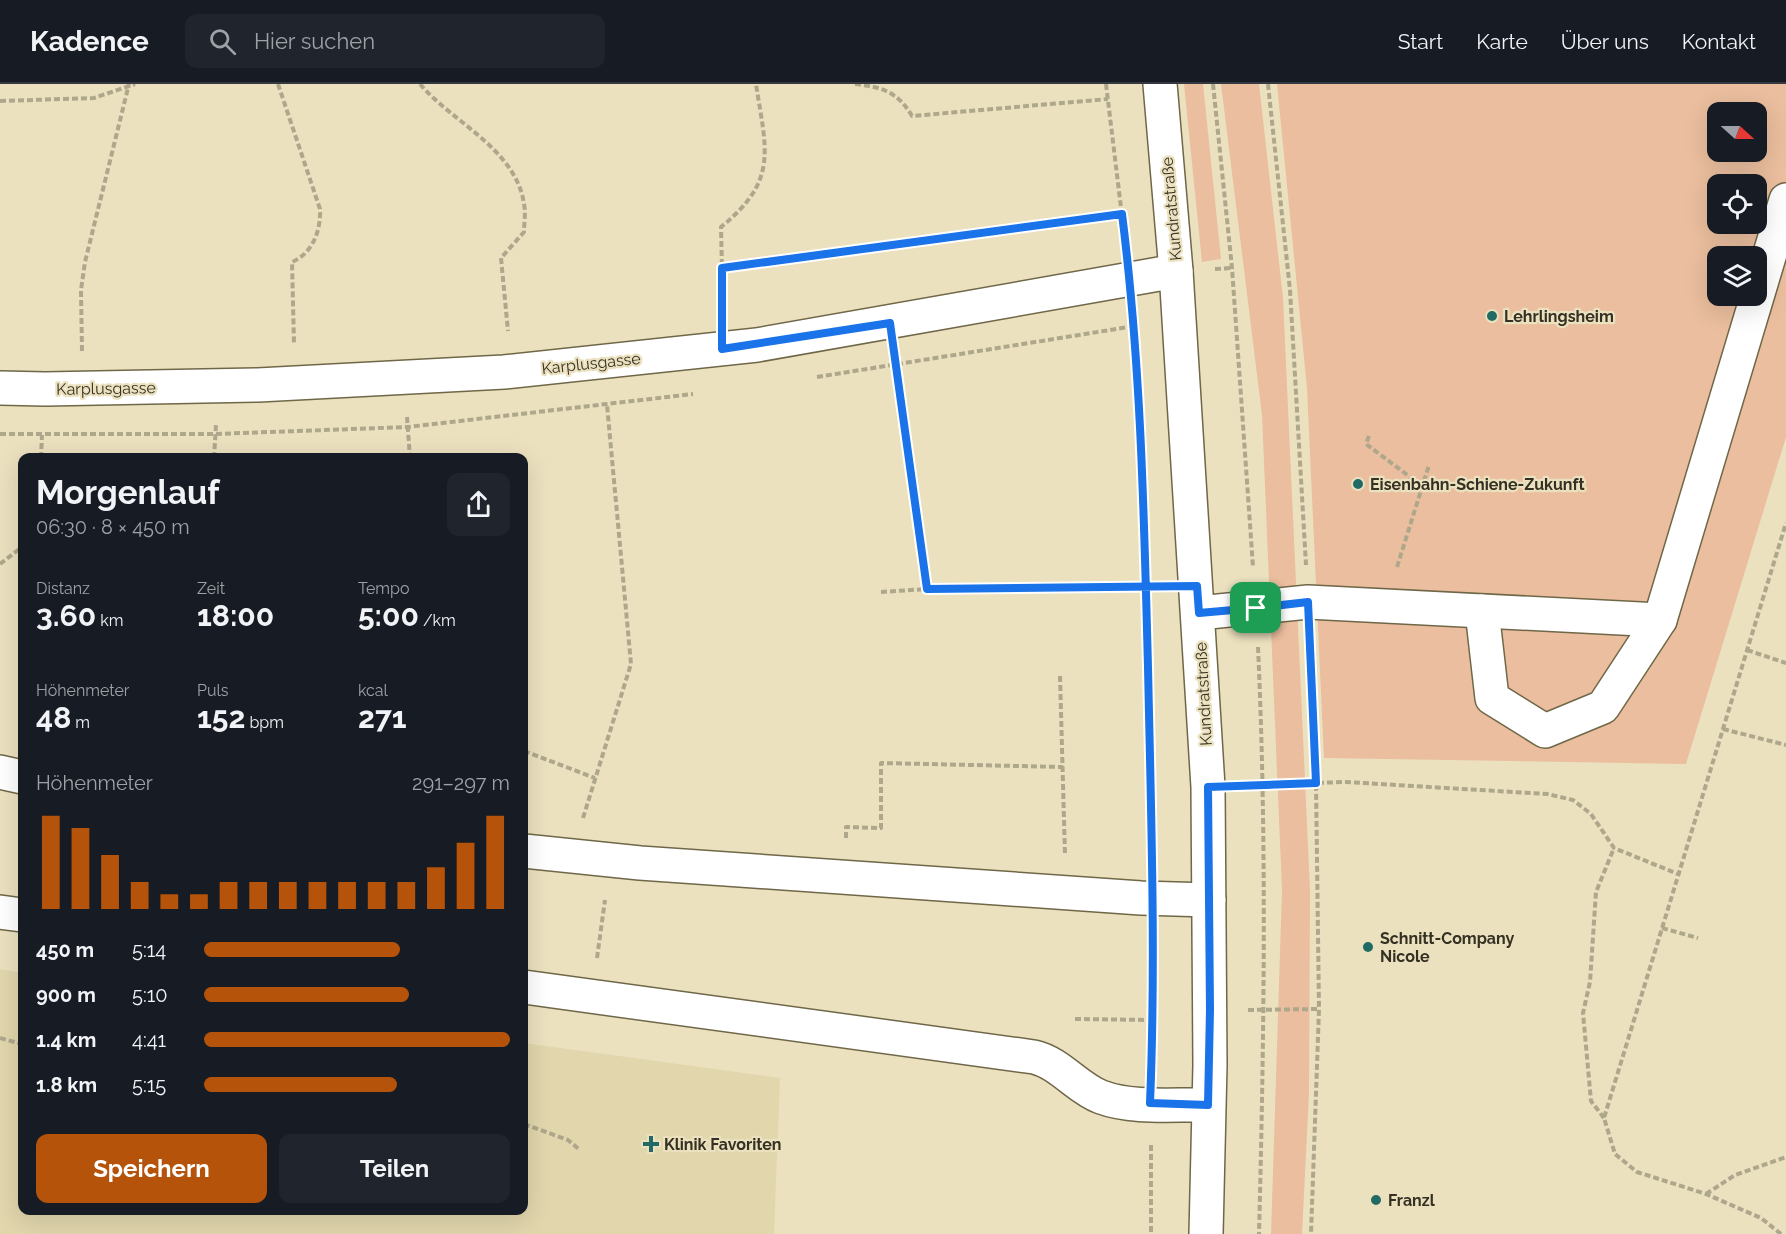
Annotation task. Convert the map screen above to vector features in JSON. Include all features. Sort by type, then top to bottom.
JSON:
[{"type":"street","name":"Kundratstraße","points":[[1160,84],[1176,271],[1208,787],[1210,1010],[1206,1234]]},
{"type":"street","points":[[1482,611],[1492,698],[1545,731],[1603,707],[1660,620],[1786,200]]},
{"type":"street","name":"Karplusgasse","points":[[0,387],[82,388],[294,383],[504,372],[722,349],[890,323],[1176,271]]},
{"type":"street","points":[[1198,600],[1256,608],[1308,602],[1660,620]]},
{"type":"street","points":[[0,772],[18,776]]},
{"type":"street","points":[[528,851],[610,860],[845,877],[1209,900]]},
{"type":"street","points":[[0,912],[18,914]]},
{"type":"street","points":[[528,988],[1034,1057],[1044,1060],[1102,1098],[1150,1103],[1208,1105]]},
{"type":"path","points":[[0,100],[94,98],[135,84]]},
{"type":"path","points":[[278,84],[320,209],[321,224],[316,237],[302,258],[292,262],[294,383]]},
{"type":"path","points":[[420,84],[501,157],[517,181],[524,204],[524,232],[501,258],[508,331]]},
{"type":"path","points":[[722,349],[721,227],[750,199],[760,181],[765,164],[766,149],[756,84]]},
{"type":"path","points":[[855,84],[887,90],[903,102],[912,116],[1108,99]]},
{"type":"path","points":[[1107,84],[1135,326],[1145,585],[1154,898],[1150,1103],[1151,1234]]},
{"type":"path","points":[[1213,84],[1232,268],[1256,608],[1264,785],[1265,1010],[1259,1234]]},
{"type":"path","points":[[1268,84],[1290,290],[1316,783],[1319,1009],[1311,1234]]},
{"type":"path","points":[[82,388],[81,290],[129,85]]},
{"type":"path","points":[[722,268],[1122,214]]},
{"type":"path","points":[[712,310],[723,308]]},
{"type":"path","points":[[890,323],[927,589]]},
{"type":"path","points":[[496,332],[519,330]]},
{"type":"path","points":[[294,342],[306,341]]},
{"type":"path","points":[[571,856],[631,664],[602,362]]},
{"type":"path","points":[[1369,436],[1366,444],[1422,486]]},
{"type":"path","points":[[1394,576],[1429,465]]},
{"type":"path","points":[[1604,1118],[1786,523]]},
{"type":"path","points":[[0,564],[18,550]]},
{"type":"path","points":[[881,592],[1145,585],[1198,600]]},
{"type":"path","points":[[1747,650],[1786,663]]},
{"type":"path","points":[[1060,676],[1066,892]]},
{"type":"path","points":[[1723,729],[1786,745]]},
{"type":"path","points":[[528,753],[595,778]]},
{"type":"path","points":[[845,877],[846,827],[881,828],[881,763],[1063,767]]},
{"type":"path","points":[[1208,787],[1346,782],[1547,795],[1573,800],[1591,814],[1614,848],[1678,874]]},
{"type":"path","points":[[1614,848],[1596,892],[1590,982],[1583,1013],[1591,1101],[1604,1118],[1615,1154],[1637,1173],[1706,1194],[1761,1218],[1781,1234]]},
{"type":"path","points":[[592,997],[610,860]]},
{"type":"path","points":[[1662,928],[1698,938]]},
{"type":"path","points":[[1210,1010],[1319,1009]]},
{"type":"path","points":[[1075,1019],[1152,1020]]},
{"type":"path","points":[[0,1038],[18,1043]]},
{"type":"path","points":[[528,1125],[568,1140],[580,1150]]},
{"type":"path","points":[[1706,1194],[1735,1174],[1786,1157]]},
{"type":"shaded area","points":[[1184,84],[1203,84],[1221,259],[1202,262]]},
{"type":"shaded area","points":[[1221,84],[1259,84],[1283,298],[1310,890],[1309,1093],[1302,1234],[1271,1234],[1282,890],[1262,415]]},
{"type":"shaded area","points":[[1277,84],[1786,84],[1786,437],[1686,764],[1324,758],[1307,388]]},
{"type":"shaded area","name":"Klinik Favoriten","points":[[0,969],[18,972],[18,1215],[528,1215],[528,1044],[780,1078],[774,1234],[0,1234]]},
{"type":"place","name":"Lehrlingsheim","points":[[1492,316]]},
{"type":"place","name":"Eisenbahn-Schiene-Zukunft","points":[[1358,484]]},
{"type":"place","name":"Schnitt-Company Nicole","points":[[1368,947]]},
{"type":"place","name":"Klinik Favoriten","points":[[651,1144]]},
{"type":"place","name":"Franzl","points":[[1376,1200]]},
{"type":"route","points":[[1256,608],[1199,613],[1197,586],[1145,585],[927,589],[890,323],[722,349],[722,268],[1122,214],[1135,326],[1145,585],[1154,898],[1150,1103],[1208,1105],[1210,1065],[1208,787],[1316,783],[1308,602],[1256,608]]}]
